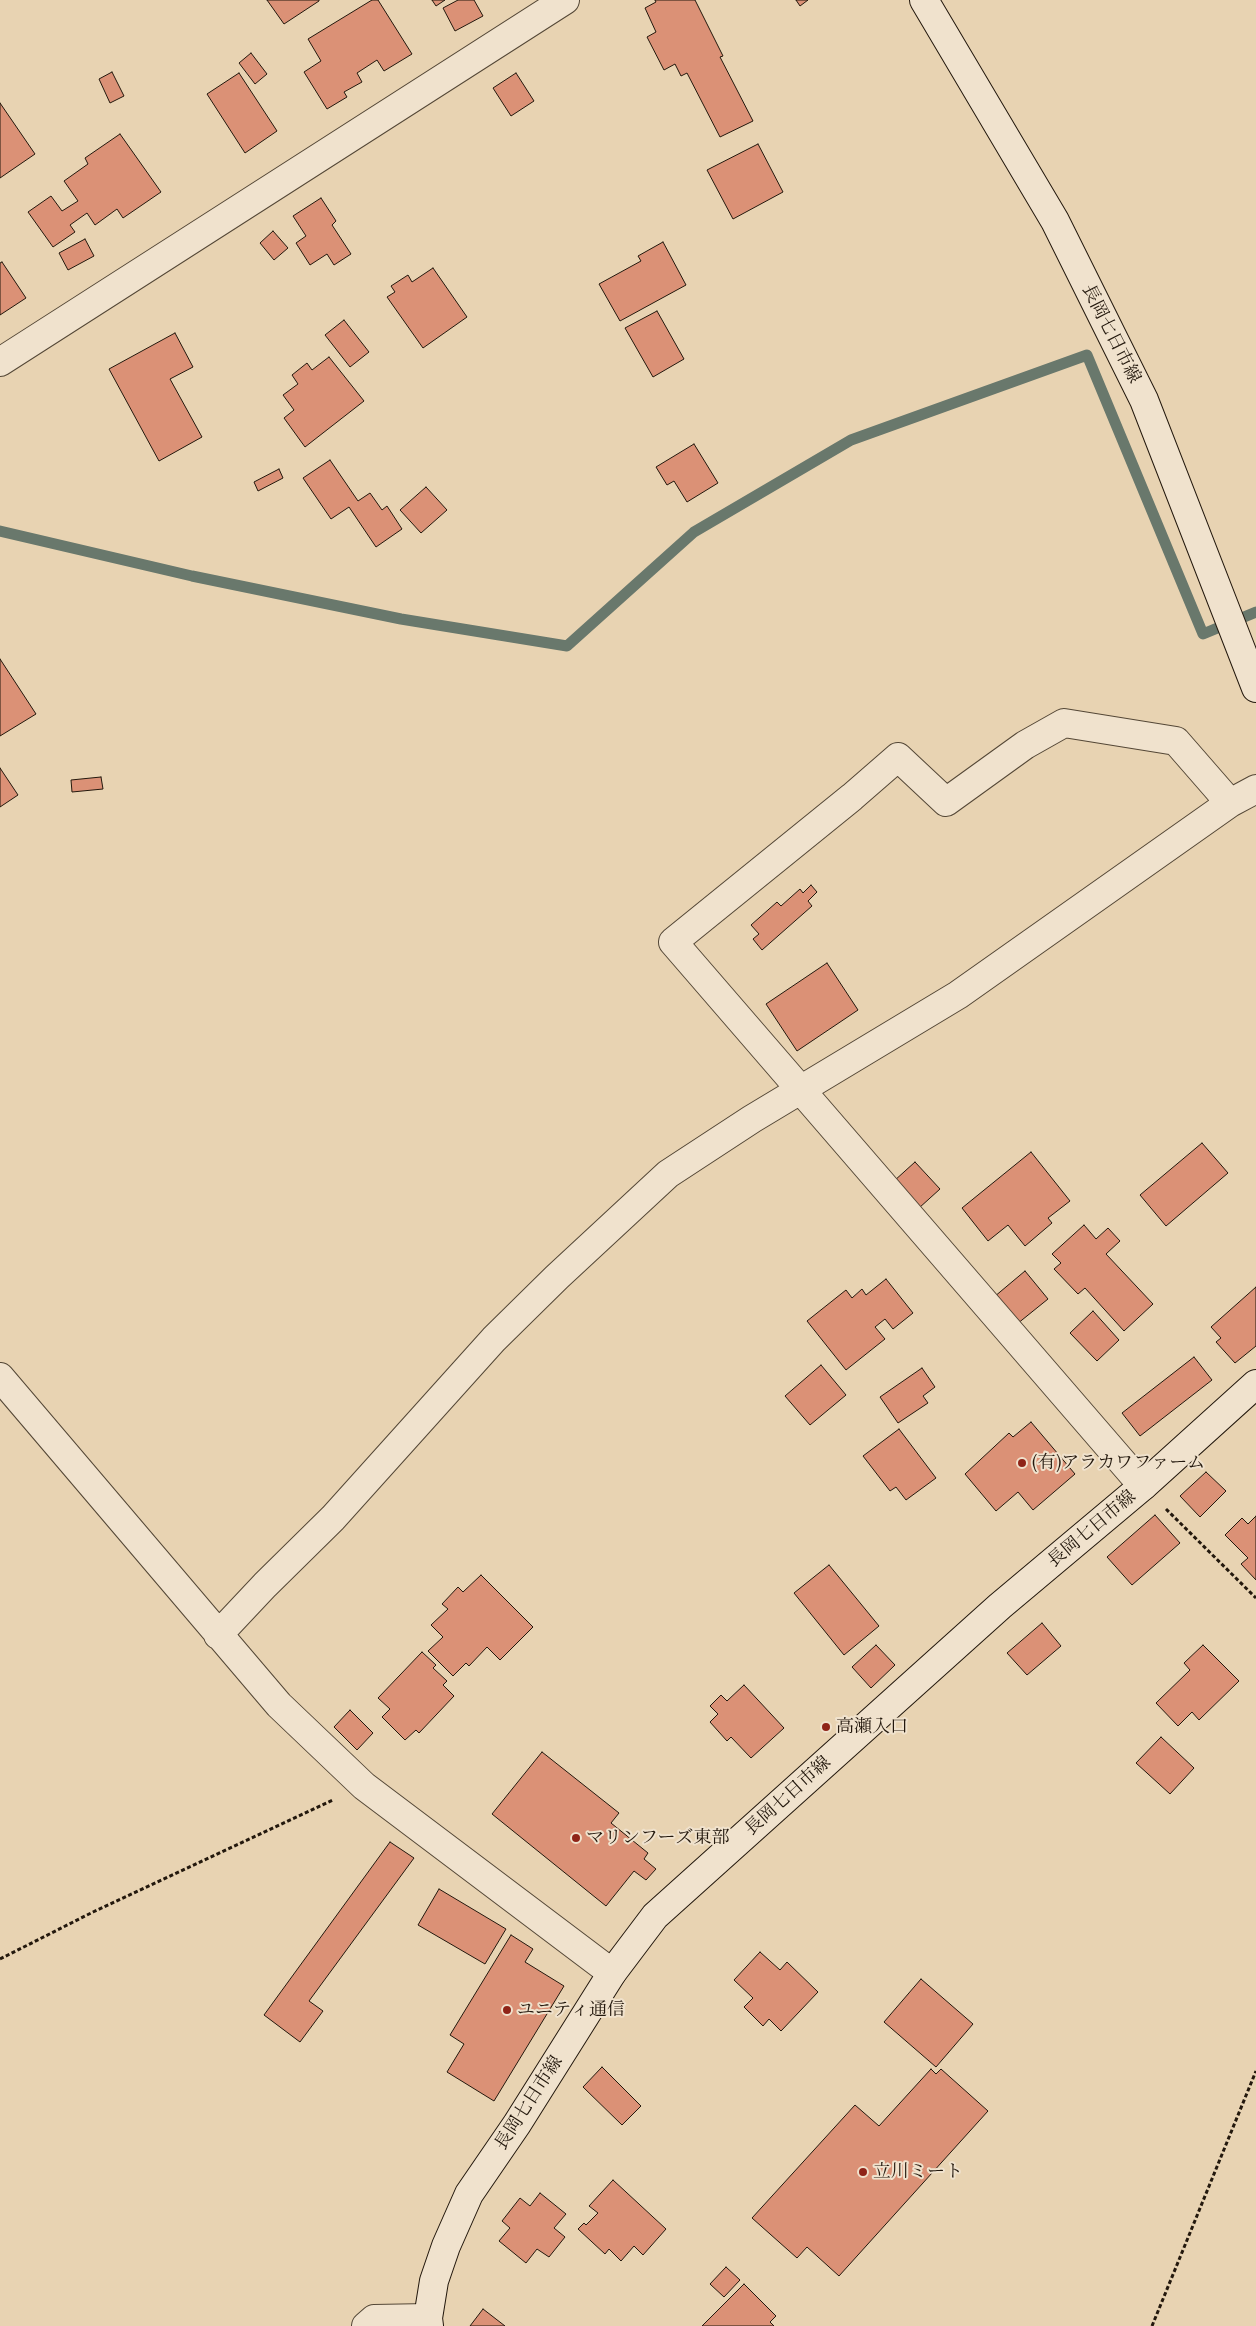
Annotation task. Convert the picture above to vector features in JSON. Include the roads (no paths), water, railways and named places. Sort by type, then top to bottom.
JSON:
[{"type":"street","points":[[0,362],[565,0]]},
{"type":"street","name":"長岡七日市線","points":[[924,0],[1054,221],[1144,400],[1256,688]]},
{"type":"street","points":[[1143,1486],[673,942],[852,797],[898,757],[946,802],[1025,744],[1064,723],[1176,741],[1230,803]]},
{"type":"street","points":[[218,1635],[265,1585],[334,1518],[494,1339],[557,1277],[668,1174],[752,1119],[958,995],[1230,803],[1256,789]]},
{"type":"street","points":[[0,1377],[279,1705],[364,1786],[612,1974]]},
{"type":"street","name":"長岡七日市線","points":[[428,2322],[434,2281],[446,2246],[469,2194],[517,2124],[612,1974],[656,1916],[1000,1606],[1143,1486],[1256,1384]]},
{"type":"street","points":[[366,2326],[374,2319],[428,2322]]},
{"type":"waterway","points":[[0,531],[192,576],[401,619],[567,646],[694,532],[851,440],[1087,355],[1203,634],[1256,612]]},
{"type":"place","name":"(有)アラカワファーム","points":[[1022,1463]]},
{"type":"place","name":"高瀬入口","points":[[826,1727]]},
{"type":"place","name":"マリンフーズ東部","points":[[576,1838]]},
{"type":"place","name":"ユニティ通信","points":[[507,2010]]},
{"type":"place","name":"立川ミート","points":[[863,2172]]}]
